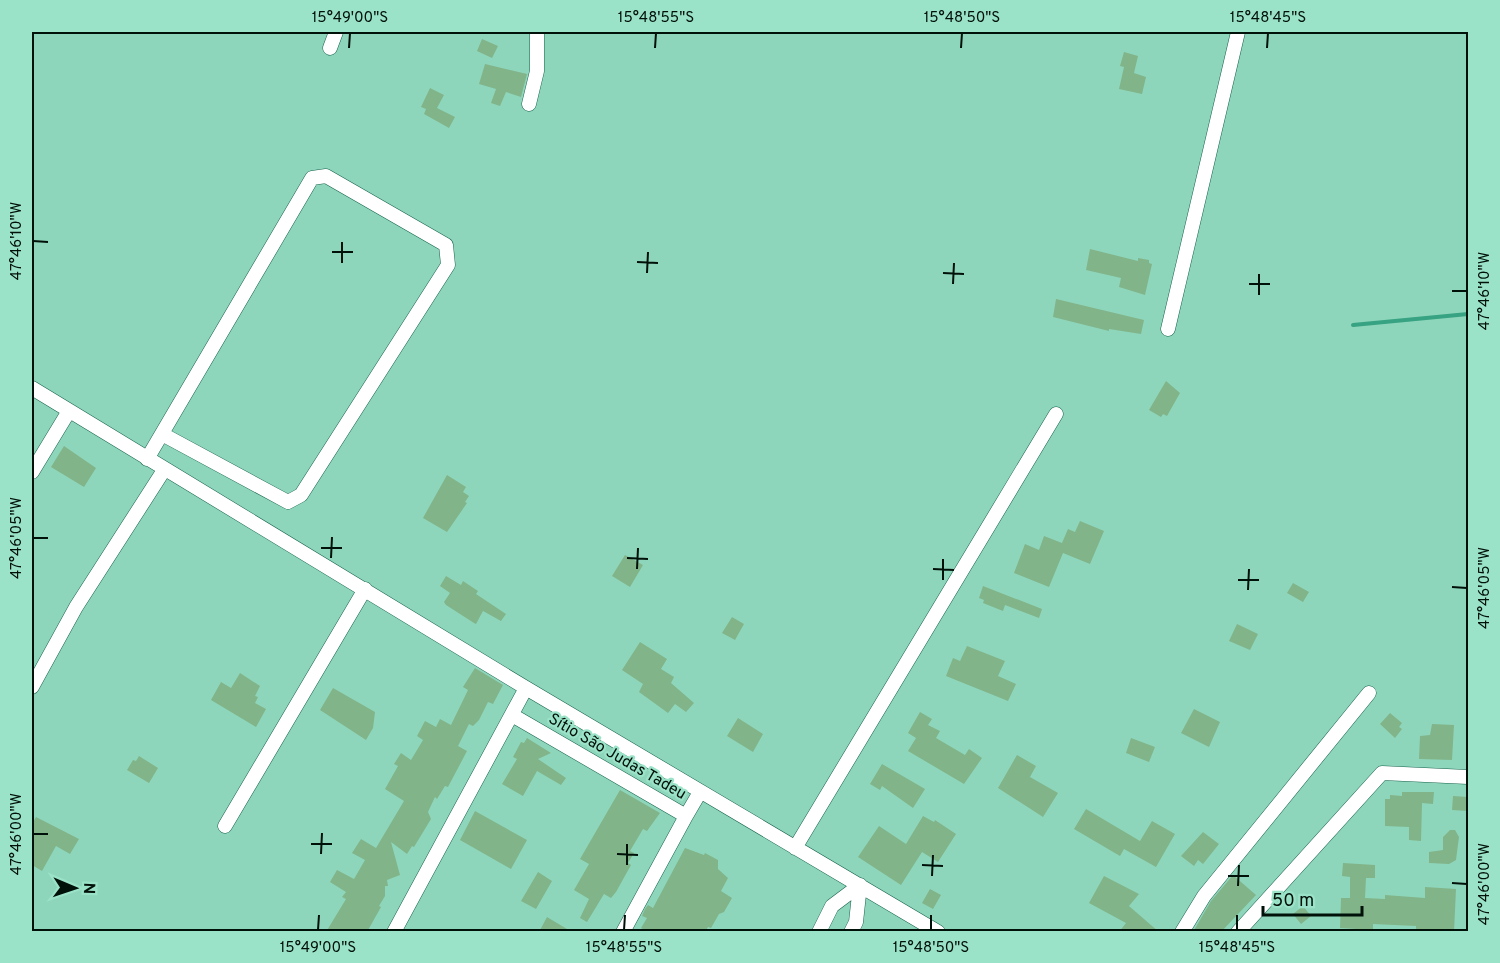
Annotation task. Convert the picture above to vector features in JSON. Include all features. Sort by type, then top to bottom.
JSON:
[{"type":"street","points":[[330,48],[336,32]]},
{"type":"street","points":[[529,104],[537,71],[537,32]]},
{"type":"street","points":[[1168,329],[1238,32]]},
{"type":"street","points":[[147,459],[312,178],[326,176],[446,245],[448,265],[301,495],[288,502],[162,434]]},
{"type":"street","points":[[32,388],[526,688],[938,932]]},
{"type":"street","points":[[32,472],[69,411]]},
{"type":"street","points":[[795,848],[1056,414]]},
{"type":"street","points":[[32,687],[76,607],[164,470]]},
{"type":"street","points":[[225,826],[365,589]]},
{"type":"street","points":[[394,932],[526,688]]},
{"type":"street","points":[[1182,932],[1204,896],[1369,693]]},
{"type":"street","name":"Sítio São Judas Tadeu","points":[[512,715],[686,816],[623,932]]},
{"type":"street","points":[[1238,932],[1382,773],[1468,777]]},
{"type":"street","points":[[686,816],[700,792]]},
{"type":"street","points":[[819,932],[832,906],[860,885]]},
{"type":"street","points":[[851,932],[856,922],[860,885]]},
{"type":"building","points":[[482,39],[498,46],[492,58],[477,51]]},
{"type":"building","points":[[1124,52],[1138,56],[1134,73],[1146,77],[1142,94],[1119,89],[1124,67],[1120,66]]},
{"type":"building","points":[[485,64],[527,74],[521,97],[506,92],[500,106],[491,103],[496,89],[479,84]]},
{"type":"building","points":[[430,88],[444,95],[437,108],[455,117],[449,128],[424,114],[426,109],[421,107]]},
{"type":"building","points":[[1090,249],[1138,261],[1138,258],[1149,260],[1152,264],[1145,295],[1119,287],[1121,278],[1086,270]]},
{"type":"building","points":[[1056,299],[1144,320],[1141,334],[1109,329],[1109,331],[1053,317]]},
{"type":"building","points":[[1166,381],[1180,393],[1167,416],[1163,414],[1161,417],[1149,410]]},
{"type":"building","points":[[64,446],[96,468],[84,487],[51,467]]},
{"type":"building","points":[[447,475],[466,487],[463,492],[469,496],[465,502],[467,503],[447,532],[423,518]]},
{"type":"building","points":[[1080,521],[1104,531],[1090,564],[1063,553],[1049,587],[1014,573],[1025,544],[1039,550],[1044,536],[1062,543],[1068,529],[1075,532]]},
{"type":"building","points":[[625,555],[643,565],[630,587],[612,576]]},
{"type":"building","points":[[446,576],[461,585],[463,581],[478,591],[476,594],[506,614],[501,621],[483,611],[476,624],[446,605],[444,602],[450,593],[440,586]]},
{"type":"building","points":[[1293,583],[1309,592],[1303,602],[1287,593]]},
{"type":"building","points":[[983,586],[1042,609],[1039,618],[1005,605],[1003,611],[983,603],[984,600],[979,598]]},
{"type":"building","points":[[732,617],[744,624],[735,640],[722,633]]},
{"type":"building","points":[[1237,624],[1258,634],[1250,650],[1229,641]]},
{"type":"building","points":[[640,642],[667,659],[661,669],[674,677],[671,683],[694,703],[686,712],[675,704],[668,713],[639,692],[643,684],[622,670]]},
{"type":"building","points":[[967,646],[1005,661],[998,676],[1016,684],[1008,701],[946,676],[953,658],[960,661]]},
{"type":"building","points":[[475,668],[503,685],[493,704],[488,702],[479,720],[473,726],[469,724],[458,746],[467,751],[448,787],[445,786],[437,799],[435,797],[428,812],[431,819],[414,847],[412,846],[407,854],[391,842],[400,875],[387,880],[388,886],[385,886],[385,896],[379,906],[381,907],[367,932],[326,932],[346,899],[342,897],[346,892],[330,882],[337,870],[354,879],[365,860],[352,853],[361,839],[376,848],[404,801],[385,789],[398,766],[394,764],[401,753],[411,760],[423,740],[417,736],[425,721],[436,727],[440,719],[451,725],[468,690],[463,687]]},
{"type":"building","points":[[240,673],[260,686],[255,696],[258,697],[255,703],[266,709],[256,727],[211,700],[221,682],[231,688]]},
{"type":"building","points":[[333,688],[375,712],[373,728],[366,740],[320,710]]},
{"type":"building","points":[[1194,709],[1220,722],[1209,747],[1181,733]]},
{"type":"building","points":[[920,712],[932,719],[928,725],[940,731],[936,738],[965,755],[969,749],[982,758],[964,784],[908,751],[916,738],[908,733]]},
{"type":"building","points":[[1390,713],[1402,723],[1399,727],[1402,729],[1395,738],[1380,724]]},
{"type":"building","points":[[738,718],[763,734],[753,752],[727,736]]},
{"type":"building","points":[[1432,724],[1454,725],[1452,760],[1419,759],[1420,736],[1430,735]]},
{"type":"building","points":[[527,738],[551,753],[538,759],[566,778],[561,785],[537,771],[523,796],[502,784],[517,759],[513,757],[521,742],[524,743]]},
{"type":"building","points":[[1131,738],[1155,747],[1149,762],[1126,753]]},
{"type":"building","points":[[1017,755],[1036,766],[1030,777],[1058,793],[1043,817],[998,788]]},
{"type":"building","points":[[139,756],[158,768],[149,783],[127,770],[133,760],[136,761]]},
{"type":"building","points":[[882,764],[925,789],[913,808],[882,786],[880,790],[870,784]]},
{"type":"building","points":[[620,790],[660,813],[647,831],[643,829],[630,851],[634,853],[628,863],[631,865],[616,892],[611,898],[604,894],[587,922],[580,918],[589,899],[574,890],[589,864],[580,859]]},
{"type":"building","points":[[1402,792],[1434,792],[1433,804],[1422,803],[1421,841],[1409,840],[1409,827],[1385,826],[1385,799],[1390,799],[1390,795],[1402,796]]},
{"type":"building","points":[[1453,796],[1468,797],[1468,811],[1452,810]]},
{"type":"building","points":[[1086,809],[1140,841],[1152,821],[1175,834],[1156,867],[1124,849],[1120,856],[1074,829]]},
{"type":"building","points":[[475,811],[527,840],[511,869],[460,840]]},
{"type":"building","points":[[923,816],[934,822],[935,820],[956,834],[938,862],[922,852],[901,885],[858,857],[879,826],[906,844]]},
{"type":"building","points":[[36,817],[79,839],[70,854],[56,846],[42,871],[32,865],[32,824]]},
{"type":"building","points":[[1450,830],[1455,830],[1459,837],[1456,860],[1449,864],[1429,863],[1429,852],[1443,850],[1443,837]]},
{"type":"building","points":[[1203,832],[1219,844],[1203,864],[1198,860],[1194,866],[1181,856]]},
{"type":"building","points":[[685,848],[704,855],[705,853],[718,860],[718,869],[728,878],[721,891],[732,898],[724,912],[719,914],[711,928],[708,927],[705,932],[647,932],[641,928],[647,918],[642,916],[645,909],[648,905],[653,908]]},
{"type":"building","points":[[1343,863],[1375,865],[1375,878],[1366,878],[1365,898],[1385,899],[1385,895],[1425,898],[1425,887],[1456,889],[1454,932],[1416,932],[1416,926],[1373,924],[1373,930],[1340,928],[1341,898],[1350,898],[1350,877],[1342,876]]},
{"type":"building","points":[[538,872],[552,881],[536,909],[521,901]]},
{"type":"building","points":[[1233,875],[1256,895],[1221,932],[1193,932],[1211,901]]},
{"type":"building","points":[[1104,876],[1139,894],[1129,906],[1159,932],[1119,932],[1126,923],[1089,903]]},
{"type":"building","points":[[930,889],[941,895],[933,909],[922,903]]},
{"type":"building","points":[[1303,906],[1311,916],[1301,924],[1293,914]]},
{"type":"building","points":[[547,917],[572,932],[539,932]]},
{"type":"waterway","points":[[1353,325],[1468,314]]}]
